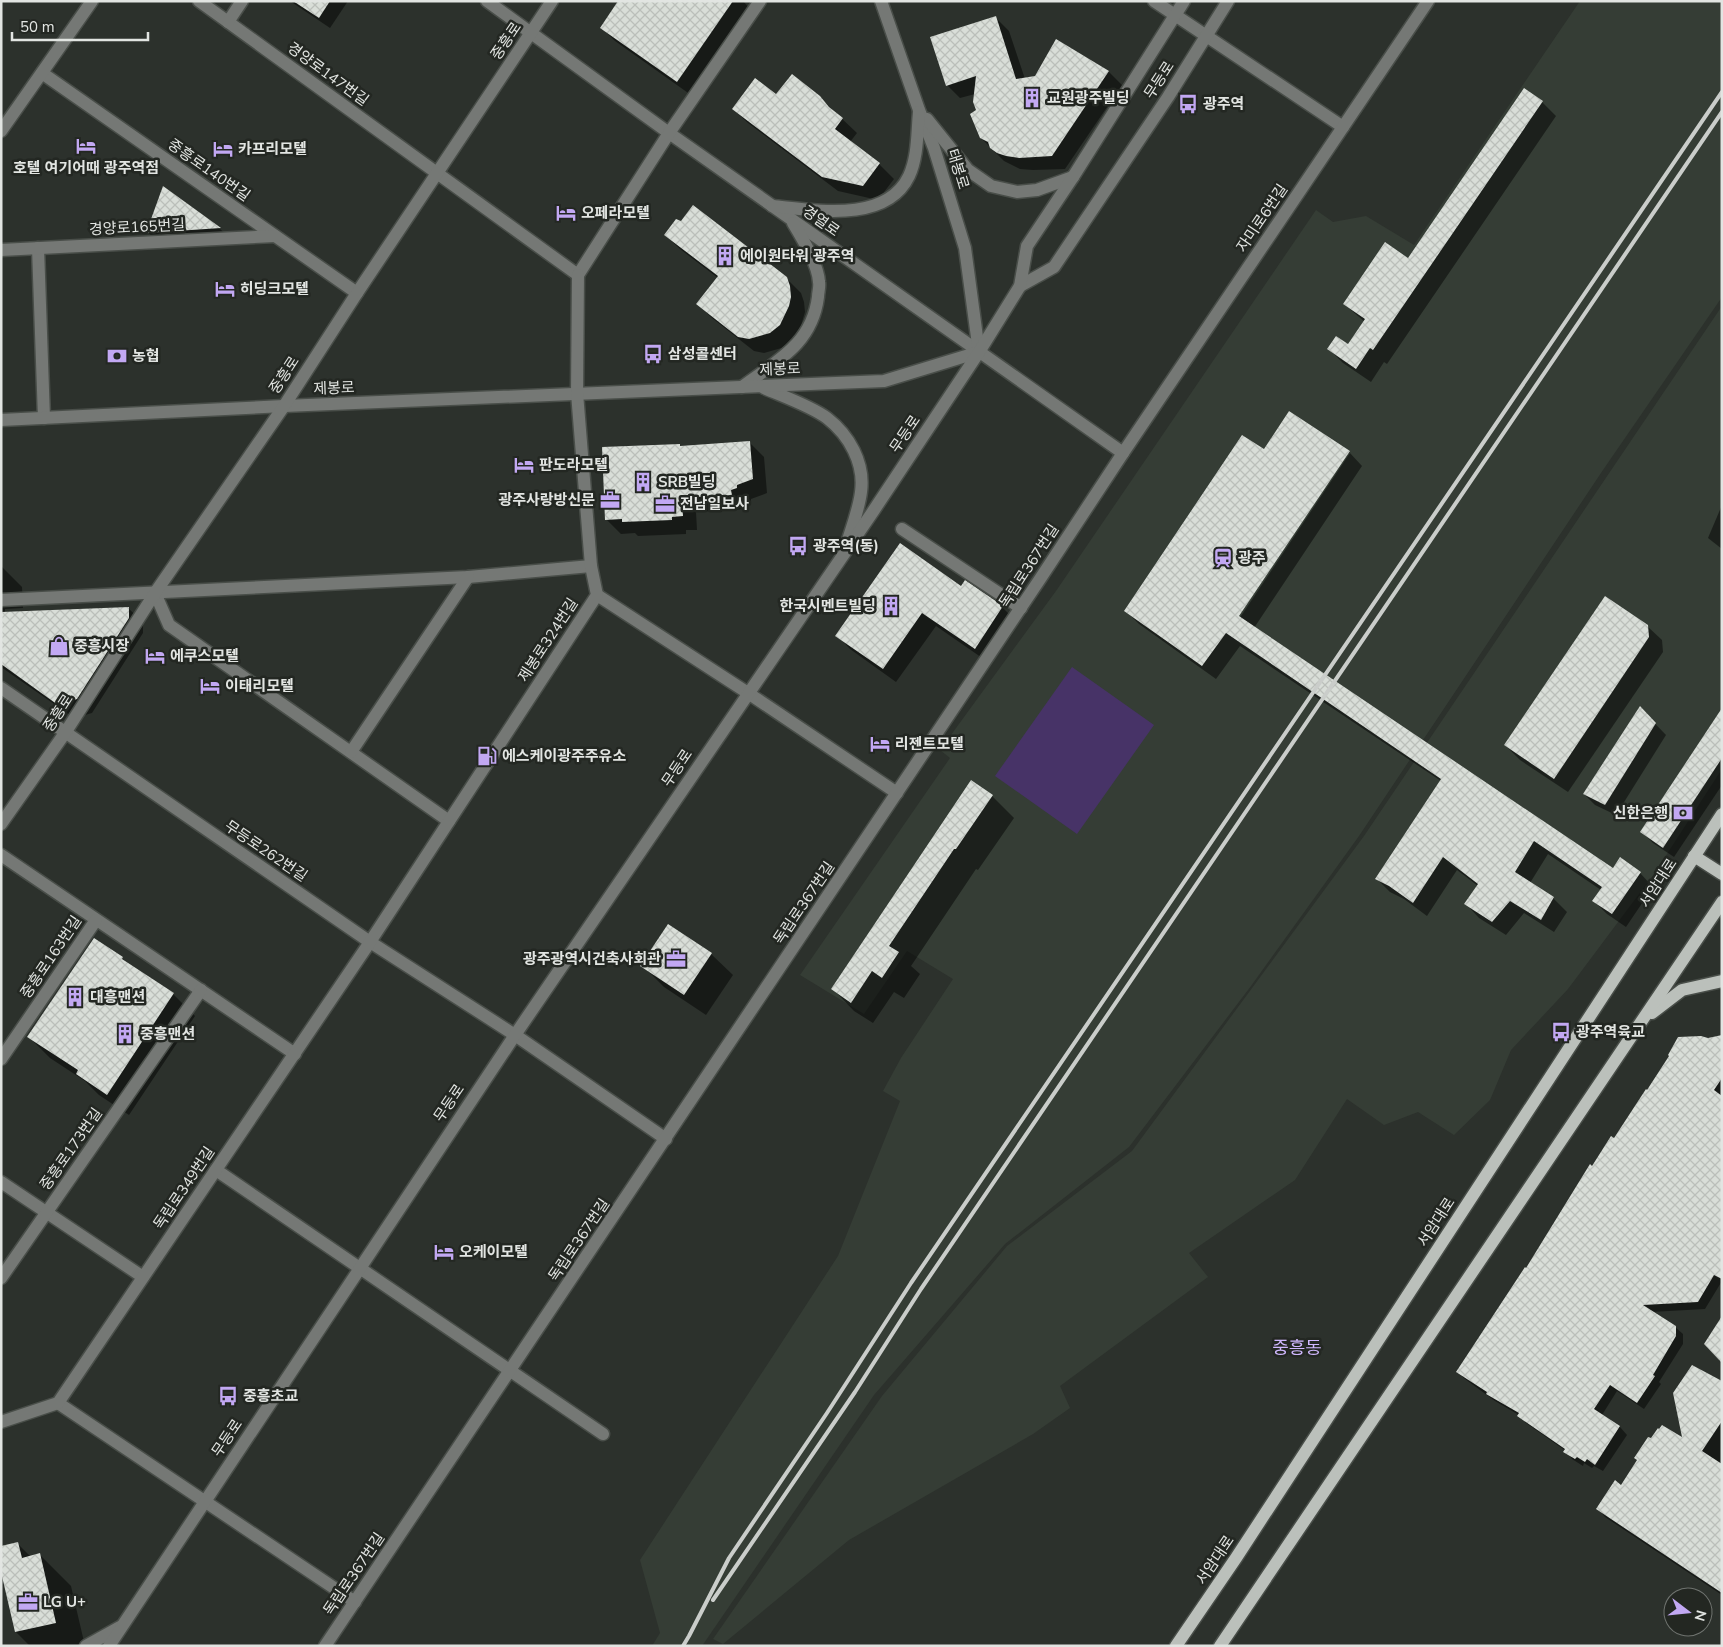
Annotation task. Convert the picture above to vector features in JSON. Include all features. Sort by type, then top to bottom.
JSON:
[{"type":"main road","name":"서암대로","points":[[1176,1646],[1241,1550],[1722,814]]},
{"type":"main road","points":[[1694,856],[1722,874]]},
{"type":"main road","points":[[1220,1646],[1722,902]]},
{"type":"main road","points":[[1642,1021],[1682,990],[1722,981]]},
{"type":"street","points":[[1,131],[92,1]]},
{"type":"street","name":"경양로147번길","points":[[199,1],[437,173]]},
{"type":"street","points":[[228,22],[242,1]]},
{"type":"street","name":"경열로","points":[[487,1],[530,34],[771,206],[1122,452]]},
{"type":"street","name":"중흥로","points":[[1,824],[65,733],[156,593],[284,406],[552,1]]},
{"type":"street","points":[[578,394],[578,275],[669,133],[760,1]]},
{"type":"street","name":"태봉로","points":[[880,1],[934,148],[965,248],[979,352]]},
{"type":"street","points":[[1154,1],[1344,127]]},
{"type":"street","name":"무등로","points":[[109,1646],[359,1267],[979,352],[1020,286],[1027,246],[1073,177],[1184,1]]},
{"type":"street","name":"무등로","points":[[1020,286],[1054,267],[1089,217],[1228,1]]},
{"type":"street","name":"자미로6번길","points":[[1122,452],[1428,1]]},
{"type":"street","name":"중흥로140번길","points":[[42,73],[357,293]]},
{"type":"street","points":[[919,110],[968,170],[991,186],[1017,192],[1037,190],[1073,177]]},
{"type":"street","points":[[771,206],[841,212],[871,206],[887,198],[901,188],[909,176],[915,158],[919,110]]},
{"type":"street","points":[[437,173],[578,275]]},
{"type":"street","points":[[742,387],[792,350],[810,328],[816,308],[819,281],[810,254],[792,220]]},
{"type":"street","name":"경양로165번길","points":[[1,250],[275,236]]},
{"type":"street","points":[[38,248],[44,418]]},
{"type":"street","name":"제봉로","points":[[1,420],[884,381],[979,352]]},
{"type":"street","points":[[759,386],[826,417],[841,432],[855,452],[861,470],[861,491],[844,552]]},
{"type":"street","name":"제봉로324번길","points":[[370,942],[597,595],[591,566],[578,394]]},
{"type":"street","name":"독립로367번길","points":[[325,1646],[1021,608],[1122,452]]},
{"type":"street","points":[[902,528],[1021,608]]},
{"type":"street","points":[[1,600],[468,577],[591,566]]},
{"type":"street","points":[[352,752],[468,577]]},
{"type":"street","points":[[156,593],[169,625],[449,822]]},
{"type":"street","points":[[597,595],[897,793]]},
{"type":"street","name":"무등로262번길","points":[[1,688],[370,942],[515,1035],[666,1139]]},
{"type":"street","name":"중흥로163번길","points":[[1,855],[295,1054]]},
{"type":"street","name":"중흥로163번길","points":[[1,1059],[96,920]]},
{"type":"street","name":"독립로349번길","points":[[58,1403],[370,942]]},
{"type":"street","name":"중흥로173번길","points":[[1,1278],[201,990]]},
{"type":"street","points":[[216,1170],[604,1434]]},
{"type":"street","name":"중흥로173번길","points":[[1,1182],[143,1278]]},
{"type":"street","points":[[1,1422],[58,1403],[355,1602]]},
{"type":"street","points":[[86,1646],[122,1626]]},
{"type":"street","points":[[118,1646],[122,1626]]},
{"type":"shaded area","points":[[1580,1],[1722,1],[1722,297],[1603,470],[1359,836],[1251,986],[1129,1147],[1005,1244],[874,1395],[702,1646],[652,1646],[660,1633],[640,1560],[838,1256],[900,1101],[883,1091],[901,1058],[953,979],[907,951],[864,1014],[800,975],[950,758],[940,750],[1056,591],[1316,210],[1333,222],[1366,216],[1414,245]]},
{"type":"shaded area","points":[[1722,306],[1722,769],[1654,874],[1568,989],[1511,1050],[1490,1100],[1454,1135],[1418,1112],[1384,1125],[1347,1099],[1295,1180],[1189,1253],[1208,1277],[1060,1386],[1070,1408],[1033,1434],[849,1540],[723,1644],[713,1639],[882,1396],[1007,1246],[1132,1151],[1364,836]]},
{"type":"shaded area","points":[[1072,667],[1154,725],[1077,834],[995,776]]},
{"type":"building","points":[[293,1],[330,1],[319,18]]},
{"type":"building","points":[[618,1],[733,1],[677,82],[600,28]]},
{"type":"building","name":"교원광주빌딩","points":[[996,16],[1016,79],[1035,76],[1056,39],[1109,71],[1052,156],[1019,158],[997,153],[990,148],[988,142],[980,138],[970,114],[976,110],[973,102],[976,76],[946,86],[930,37]]},
{"type":"building","points":[[792,74],[820,96],[829,107],[843,118],[835,129],[880,163],[863,186],[822,177],[732,109],[755,78],[776,94]]},
{"type":"building","points":[[1524,88],[1543,101],[1373,350],[1370,348],[1356,369],[1327,349],[1336,336],[1348,344],[1365,319],[1343,304],[1385,242],[1408,258]]},
{"type":"building","points":[[163,186],[221,228],[146,233]]},
{"type":"building","name":"에이원타워 광주역","points":[[693,205],[787,277],[791,297],[789,306],[780,325],[770,333],[749,339],[738,337],[696,304],[718,276],[664,235],[676,219],[681,221]]},
{"type":"building","points":[[1289,411],[1350,451],[1239,616],[1613,868],[1620,857],[1641,872],[1612,914],[1592,901],[1602,887],[1534,841],[1515,872],[1554,897],[1541,920],[1510,901],[1492,922],[1464,904],[1478,884],[1443,857],[1413,903],[1389,886],[1375,879],[1441,779],[1226,633],[1202,666],[1124,611],[1242,435],[1264,449]]},
{"type":"building","name":"SRB빌딩","points":[[750,441],[753,479],[737,485],[737,488],[731,490],[732,495],[682,498],[683,516],[672,517],[672,520],[622,522],[622,519],[605,520],[602,447],[680,444],[680,446]]},
{"type":"building","name":"한국시멘트빌딩","points":[[900,543],[961,586],[965,580],[1003,606],[975,649],[922,613],[883,669],[835,636]]},
{"type":"building","points":[[1605,596],[1648,625],[1649,637],[1554,779],[1504,745]]},
{"type":"building","name":"중흥시장","points":[[129,607],[129,618],[77,699],[58,705],[1,664],[1,612]]},
{"type":"building","points":[[1640,706],[1656,723],[1605,805],[1583,794]]},
{"type":"building","points":[[1722,708],[1722,758],[1663,848],[1640,832]]},
{"type":"building","points":[[971,780],[993,795],[889,946],[899,952],[882,978],[872,971],[851,1003],[831,989]]},
{"type":"building","name":"광주광역시건축사회관","points":[[668,924],[712,953],[684,995],[640,966]]},
{"type":"building","points":[[94,938],[174,993],[107,1095],[76,1074],[78,1070],[27,1037]]},
{"type":"building","points":[[1722,1035],[1722,1078],[1714,1090],[1722,1096],[1722,1279],[1714,1275],[1698,1302],[1643,1305],[1676,1326],[1676,1336],[1653,1375],[1655,1376],[1637,1403],[1610,1385],[1594,1409],[1620,1426],[1595,1465],[1587,1459],[1585,1462],[1577,1457],[1575,1459],[1563,1452],[1565,1449],[1517,1416],[1519,1413],[1486,1394],[1487,1392],[1456,1372],[1526,1268],[1590,1164],[1592,1166],[1611,1136],[1614,1138],[1647,1090],[1669,1056],[1678,1037],[1701,1036],[1708,1038]]},
{"type":"building","points":[[1722,1316],[1722,1363],[1704,1344]]},
{"type":"building","points":[[1692,1365],[1722,1381],[1722,1421],[1702,1451],[1722,1464],[1722,1593],[1596,1509],[1615,1480],[1621,1485],[1637,1460],[1634,1458],[1648,1437],[1651,1438],[1658,1428],[1662,1425],[1682,1437],[1673,1393]]},
{"type":"building","points":[[18,1542],[22,1558],[40,1553],[56,1623],[15,1632],[1,1572],[1,1546]]},
{"type":"railway","points":[[683,1646],[729,1558],[827,1413],[911,1283],[1722,92]]},
{"type":"railway","points":[[713,1600],[855,1392],[921,1289],[1722,112]]},
{"type":"place","name":"교원광주빌딩","points":[[1032,98]]},
{"type":"place","name":"광주역","points":[[1188,104]]},
{"type":"place","name":"호텔 여기어때 광주역점","points":[[86,146]]},
{"type":"place","name":"카프리모텔","points":[[223,149]]},
{"type":"place","name":"오페라모텔","points":[[566,213]]},
{"type":"place","name":"에이원타워 광주역","points":[[725,256]]},
{"type":"place","name":"히딩크모텔","points":[[225,289]]},
{"type":"place","name":"삼성콜센터","points":[[653,354]]},
{"type":"place","name":"농협","points":[[117,356]]},
{"type":"place","name":"판도라모텔","points":[[524,465]]},
{"type":"place","name":"SRB빌딩","points":[[643,482]]},
{"type":"place","name":"광주사랑방신문","points":[[610,500]]},
{"type":"place","name":"전남일보사","points":[[665,504]]},
{"type":"place","name":"광주역(동)","points":[[798,546]]},
{"type":"place","name":"광주","points":[[1223,558]]},
{"type":"place","name":"한국시멘트빌딩","points":[[891,606]]},
{"type":"place","name":"중흥시장","points":[[59,646]]},
{"type":"place","name":"에쿠스모텔","points":[[155,656]]},
{"type":"place","name":"이태리모텔","points":[[210,686]]},
{"type":"place","name":"리젠트모텔","points":[[880,744]]},
{"type":"place","name":"에스케이광주주유소","points":[[487,756]]},
{"type":"place","name":"신한은행","points":[[1683,813]]},
{"type":"place","name":"광주광역시건축사회관","points":[[676,959]]},
{"type":"place","name":"대흥맨션","points":[[75,997]]},
{"type":"place","name":"광주역육교","points":[[1561,1032]]},
{"type":"place","name":"중흥맨션","points":[[125,1034]]},
{"type":"place","name":"오케이모텔","points":[[444,1252]]},
{"type":"place","name":"중흥초교","points":[[228,1396]]},
{"type":"place","name":"LG U+","points":[[28,1602]]},
{"type":"district","name":"중흥동","points":[[1297,1348]]}]
